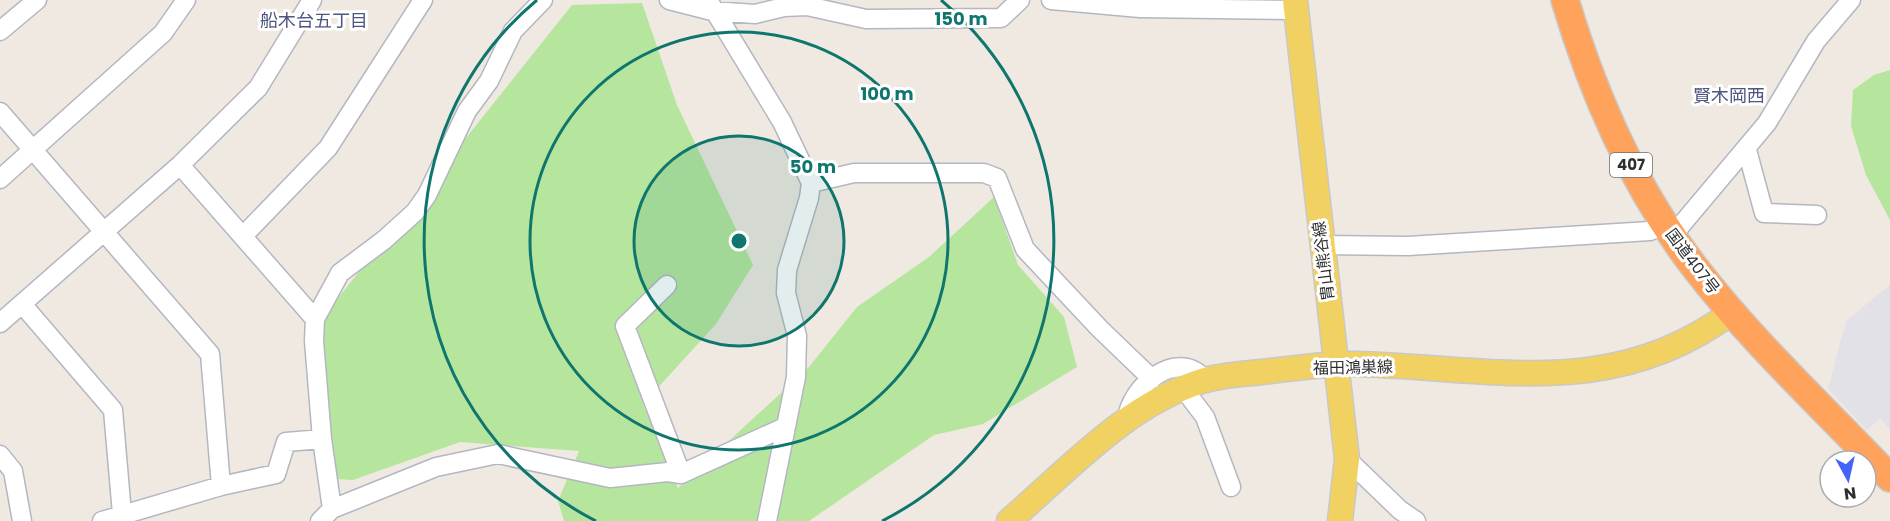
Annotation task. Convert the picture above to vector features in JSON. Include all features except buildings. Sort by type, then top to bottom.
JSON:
[{"type":"highway","name":"国道407号","points":[[1565,0],[1601,104],[1636,176],[1669,230],[1732,312],[1890,478]]},
{"type":"main road","name":"胄山熊谷線","points":[[1296,5],[1321,245],[1347,459],[1340,521]]},
{"type":"main road","name":"福田鴻巣線","points":[[1009,521],[1127,420],[1152,403],[1194,384],[1335,364],[1530,375],[1580,372],[1636,360],[1678,345],[1696,337],[1732,312]]},
{"type":"street","points":[[0,31],[36,0]]},
{"type":"street","points":[[0,179],[163,33],[186,0]]},
{"type":"street","points":[[0,323],[180,165],[258,88],[312,0]]},
{"type":"street","points":[[243,236],[328,148],[423,0]]},
{"type":"street","points":[[543,0],[513,31],[489,81],[467,111],[427,195],[415,212],[384,240],[340,273],[315,320],[314,341],[326,515],[436,467],[498,454],[610,477],[668,472],[681,474],[785,427]]},
{"type":"street","points":[[669,0],[755,14],[784,7],[807,6],[866,19],[1001,18],[1020,0]]},
{"type":"street","points":[[1051,0],[1140,8],[1296,5]]},
{"type":"street","points":[[1321,245],[1408,246],[1669,230],[1747,150],[1767,123],[1816,41],[1851,0]]},
{"type":"street","points":[[710,5],[782,122],[811,183],[809,198],[787,270],[786,293],[797,336],[796,377],[767,521]]},
{"type":"street","points":[[0,112],[210,354],[221,486]]},
{"type":"street","points":[[1747,150],[1764,213],[1817,215]]},
{"type":"street","points":[[180,165],[315,320]]},
{"type":"street","points":[[811,183],[854,172],[884,171],[984,173],[997,178],[1025,249],[1100,329],[1152,379]]},
{"type":"street","points":[[667,285],[625,326],[681,474]]},
{"type":"street","points":[[22,304],[112,410],[122,514]]},
{"type":"street","points":[[1127,420],[1130,403],[1152,379],[1167,369],[1185,366],[1197,370],[1194,384],[1231,487]]},
{"type":"street","points":[[102,521],[221,486],[276,474],[286,442],[322,439]]},
{"type":"street","points":[[0,455],[14,471],[22,521]]},
{"type":"street","points":[[1347,459],[1400,510],[1416,521]]},
{"type":"shaded area","points":[[1890,285],[1890,430],[1880,418],[1867,430],[1828,389],[1846,321]]},
{"type":"green space","points":[[642,3],[677,105],[753,265],[716,324],[643,404],[678,488],[809,367],[857,307],[929,257],[994,197],[1018,265],[1064,317],[1077,367],[983,424],[934,435],[809,521],[564,521],[558,501],[579,451],[460,442],[353,480],[337,479],[319,322],[572,5]]},
{"type":"green space","points":[[1890,70],[1890,220],[1866,175],[1851,126],[1853,90],[1874,75]]},
{"type":"district","name":"船木台五丁目","points":[[314,21]]},
{"type":"district","name":"賢木岡西","points":[[1729,96]]}]
